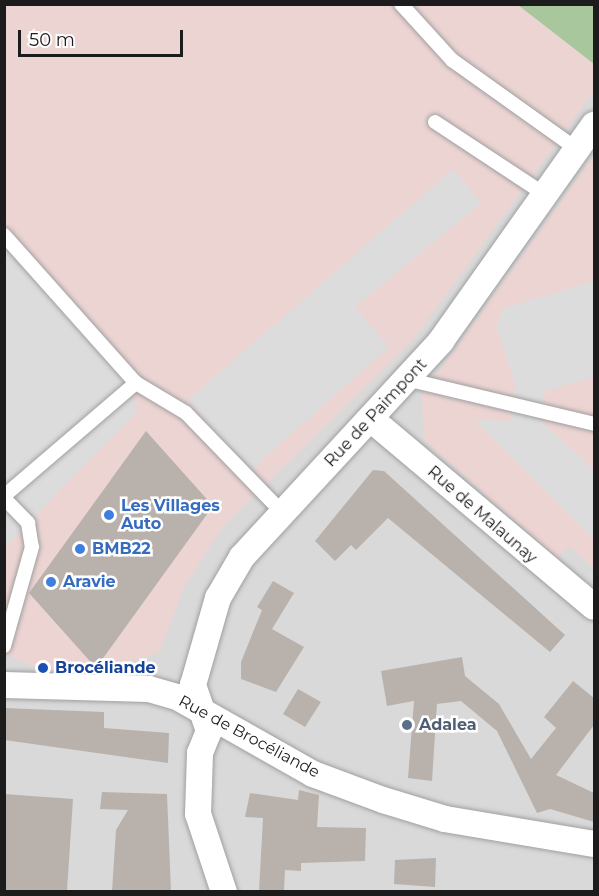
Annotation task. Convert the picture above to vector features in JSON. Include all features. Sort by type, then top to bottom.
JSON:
[{"type":"street","name":"Rue de Paimpont","points":[[224,891],[198,814],[200,753],[209,731],[192,685],[218,598],[242,557],[410,380],[594,125]]},
{"type":"street","name":"Rue de Malaunay","points":[[372,420],[564,586],[594,608]]},
{"type":"street","name":"Rue de Brocéliande","points":[[4,685],[149,689],[202,711],[313,774],[383,800],[445,819],[594,844]]},
{"type":"lane","points":[[401,4],[452,60],[577,149]]},
{"type":"lane","points":[[435,122],[544,194]]},
{"type":"lane","points":[[4,235],[136,383],[186,413],[283,513]]},
{"type":"lane","points":[[410,380],[594,424]]},
{"type":"lane","points":[[4,646],[32,547],[28,523],[4,497],[136,383]]},
{"type":"lane","points":[[564,586],[594,586]]},
{"type":"shaded area","points":[[5,5],[594,5],[594,891],[5,892]]},
{"type":"shaded area","points":[[5,5],[518,5],[594,64],[594,91],[415,337],[222,528],[185,585],[159,653],[122,664],[117,675],[46,671],[5,654]]},
{"type":"shaded area","points":[[594,155],[594,569],[569,546],[557,558],[424,440],[422,395]]},
{"type":"shaded area","points":[[453,169],[481,203],[355,307],[389,347],[251,470],[188,400]]},
{"type":"shaded area","points":[[5,245],[127,379],[138,411],[5,547]]},
{"type":"shaded area","points":[[594,281],[594,377],[544,391],[538,419],[594,470],[594,539],[474,419],[512,421],[515,385],[496,326],[504,308]]},
{"type":"green space","points":[[518,5],[594,5],[594,64]]},
{"type":"building","points":[[146,431],[213,506],[96,668],[29,593]]},
{"type":"building","points":[[373,470],[384,471],[565,635],[550,652],[388,518],[356,550],[351,545],[335,561],[315,541]]},
{"type":"building","points":[[273,581],[294,593],[272,629],[304,647],[276,692],[241,679],[241,662],[262,610],[257,607]]},
{"type":"building","points":[[462,657],[465,676],[499,704],[531,759],[556,728],[544,717],[573,681],[594,698],[594,725],[556,775],[594,793],[594,822],[550,809],[537,813],[497,731],[461,701],[437,704],[432,781],[408,778],[414,701],[387,706],[381,671]]},
{"type":"building","points":[[298,689],[321,702],[305,727],[283,714]]},
{"type":"building","points":[[4,708],[104,712],[104,728],[169,733],[168,763],[4,740]]},
{"type":"building","points":[[299,790],[319,795],[317,827],[366,828],[365,861],[301,863],[301,871],[285,870],[284,891],[259,891],[263,818],[245,817],[250,793],[298,800]]},
{"type":"building","points":[[102,792],[167,794],[171,891],[112,891],[116,830],[128,810],[100,809]]},
{"type":"building","points":[[4,794],[73,799],[67,891],[4,891]]},
{"type":"building","points":[[436,858],[435,887],[394,884],[395,860]]},
{"type":"place","name":"Les Villages Auto","points":[[109,515]]},
{"type":"place","name":"BMB22","points":[[80,549]]},
{"type":"place","name":"Aravie","points":[[51,582]]},
{"type":"place","name":"Brocéliande","points":[[43,668]]},
{"type":"place","name":"Adalea","points":[[407,725]]}]
